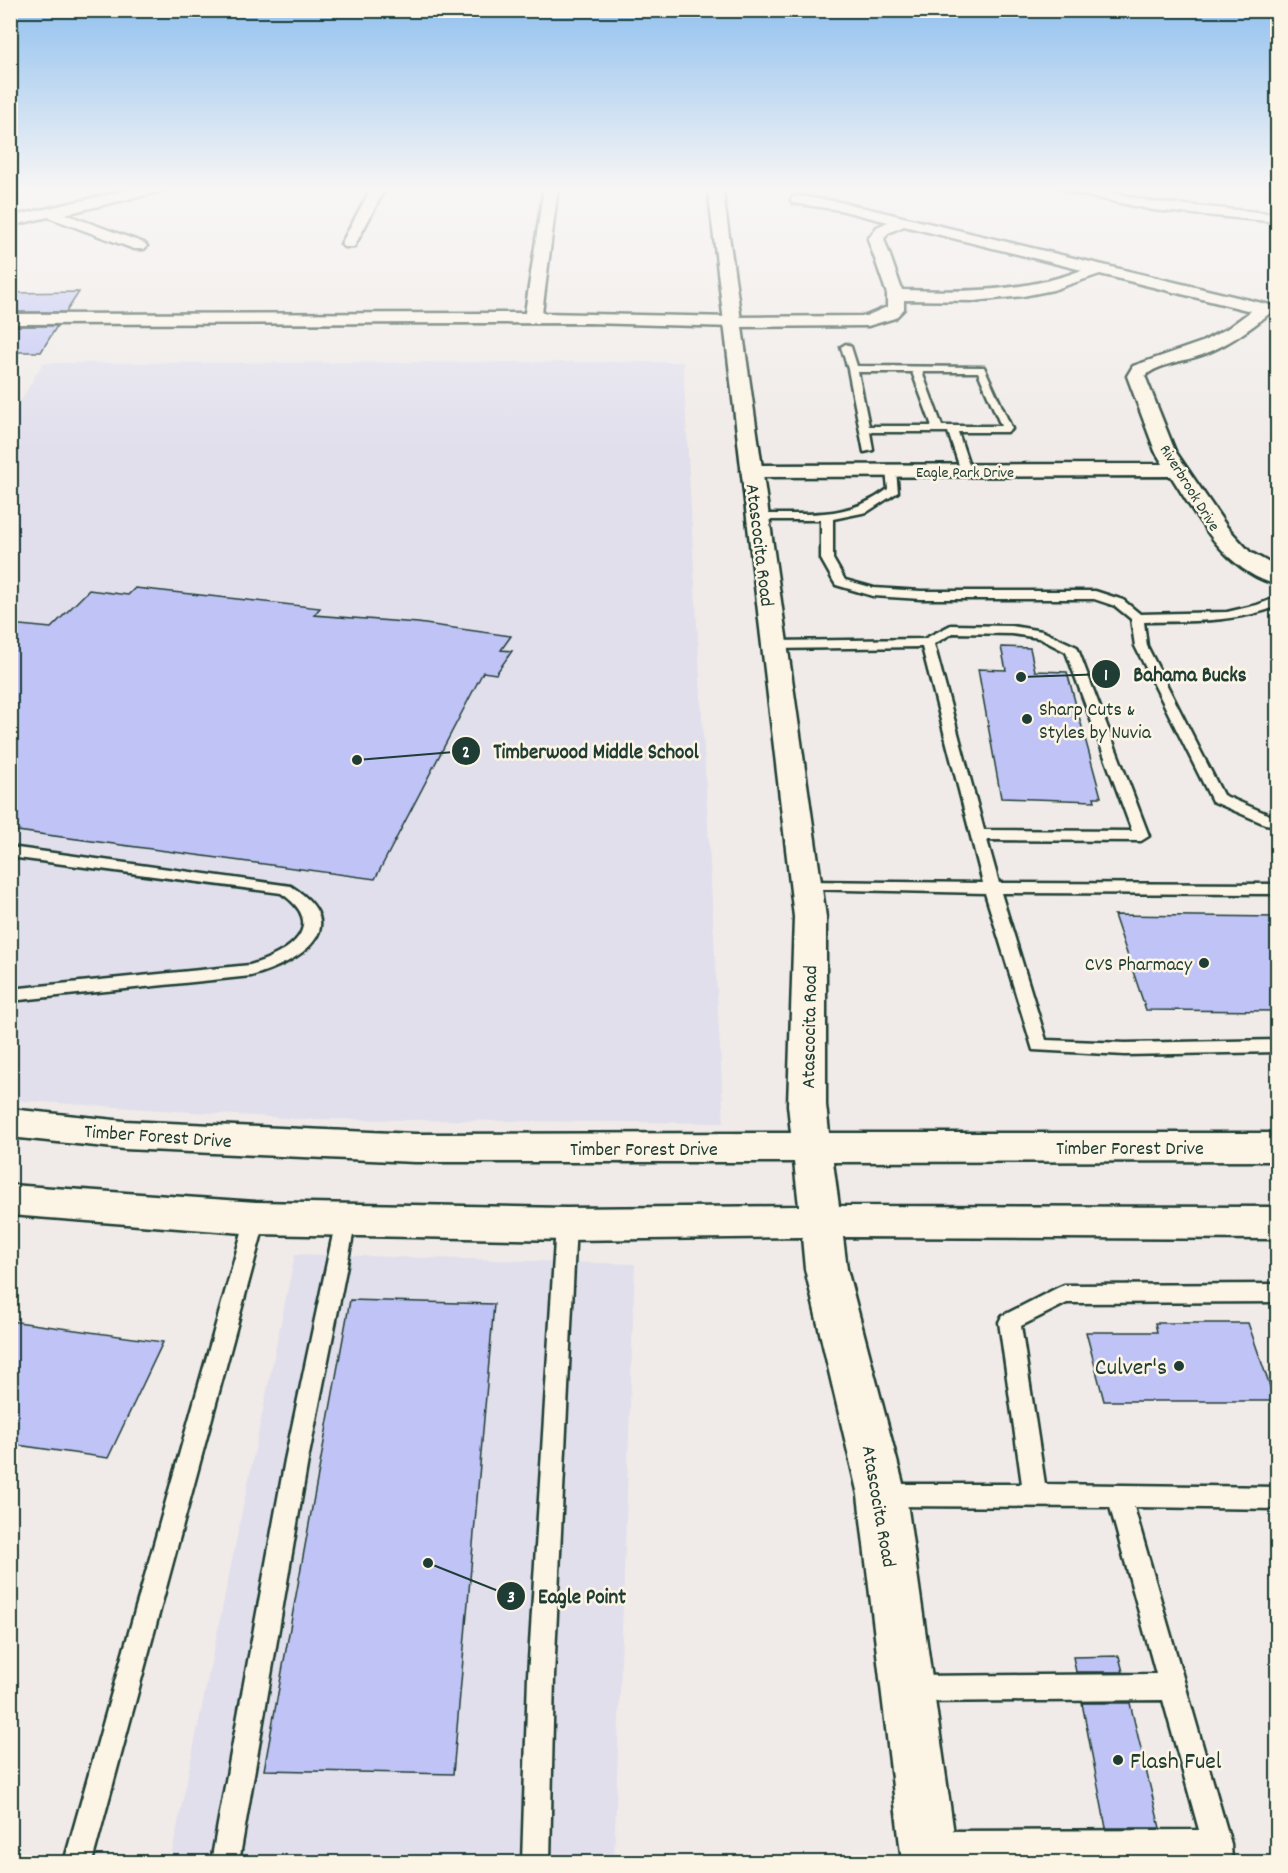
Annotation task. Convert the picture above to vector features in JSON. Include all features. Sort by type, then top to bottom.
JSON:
[{"type":"street","points":[[532,318],[540,274]]},
{"type":"street","name":"Atascocita Road","points":[[728,274],[810,917],[807,1105],[826,1269],[882,1495],[929,1854]]},
{"type":"street","points":[[10,319],[605,318],[734,322],[850,322],[868,321],[889,314],[895,309],[895,295],[888,274]]},
{"type":"street","points":[[895,295],[1011,294],[1061,284],[1085,274]]},
{"type":"street","name":"Riverbrook Drive","points":[[1120,274],[1264,309],[1218,343],[1194,354],[1146,368],[1137,373],[1138,385],[1165,451],[1230,546],[1256,567],[1278,578]]},
{"type":"street","points":[[749,450],[773,450]]},
{"type":"street","name":"Eagle Park Drive","points":[[844,450],[868,450],[891,460]]},
{"type":"street","name":"Eagle Park Drive","points":[[936,450],[982,450]]},
{"type":"street","points":[[1062,450],[1165,451]]},
{"type":"street","name":"Eagle Park Drive","points":[[752,471],[891,460],[966,471],[1178,470]]},
{"type":"street","name":"Timber Forest Drive","points":[[10,1123],[124,1135],[416,1148],[1278,1147]]},
{"type":"street","points":[[10,1200],[256,1218],[566,1224],[822,1221],[1278,1223]]},
{"type":"lane","points":[[846,346],[853,369],[868,450]]},
{"type":"lane","points":[[853,369],[981,369],[1007,429],[864,429]]},
{"type":"lane","points":[[916,369],[938,429]]},
{"type":"lane","points":[[952,429],[966,471]]},
{"type":"lane","points":[[758,517],[827,516],[874,505],[894,490],[891,460]]},
{"type":"lane","points":[[827,516],[827,559],[840,582],[873,592],[921,595],[1095,595],[1119,603],[1137,618],[1223,616],[1257,611],[1278,601]]},
{"type":"lane","points":[[1137,618],[1141,646],[1217,798],[1270,821],[1278,821]]},
{"type":"lane","points":[[774,645],[927,644],[951,629],[1012,630],[1042,635],[1072,650],[1141,836],[978,836]]},
{"type":"lane","points":[[927,644],[992,888],[1039,1046],[1125,1049],[1278,1046]]},
{"type":"lane","points":[[10,852],[285,889],[299,896],[310,908],[313,918],[309,934],[299,946],[280,961],[251,970],[10,995]]},
{"type":"lane","points":[[806,886],[1278,889]]},
{"type":"lane","points":[[78,1863],[256,1218]]},
{"type":"lane","points":[[225,1863],[280,1552],[329,1296],[346,1220]]},
{"type":"lane","points":[[536,1863],[541,1676],[566,1224]]},
{"type":"lane","points":[[1035,1495],[1010,1322],[1064,1294],[1278,1293]]},
{"type":"lane","points":[[882,1495],[1278,1498]]},
{"type":"lane","points":[[929,1854],[1217,1853],[1119,1496]]},
{"type":"lane","points":[[908,1689],[1173,1687]]},
{"type":"shaded area","points":[[683,362],[724,1123],[299,1119],[11,1100],[10,419],[43,363]]},
{"type":"shaded area","points":[[295,1254],[635,1264],[614,1862],[170,1862]]},
{"type":"building","points":[[79,292],[66,312],[10,312],[10,293]]},
{"type":"building","points":[[10,326],[57,326],[41,352],[10,352]]},
{"type":"building","points":[[135,588],[320,608],[314,615],[418,623],[511,636],[501,650],[512,651],[496,674],[483,672],[375,879],[10,830],[10,624],[51,628],[89,590],[128,595]]},
{"type":"building","points":[[1001,647],[1030,648],[1035,671],[1067,672],[1101,797],[1094,797],[1095,801],[1001,798],[978,669],[1006,670]]},
{"type":"building","name":"CVS Pharmacy","points":[[1114,915],[1278,917],[1278,1011],[1146,1010]]},
{"type":"building","points":[[350,1300],[494,1304],[453,1774],[264,1770]]},
{"type":"building","points":[[10,1321],[163,1342],[108,1458],[10,1444]]},
{"type":"building","name":"Culver's","points":[[1155,1323],[1248,1323],[1275,1401],[1104,1401],[1086,1332],[1157,1332]]},
{"type":"building","points":[[1119,1656],[1123,1672],[1076,1672],[1073,1657]]},
{"type":"building","name":"Flash Fuel","points":[[1082,1703],[1130,1703],[1160,1828],[1106,1828]]},
{"type":"place","name":"Bahama Bucks","points":[[1021,677]]},
{"type":"place","name":"Sharp Cuts & Styles by Nuvia","points":[[1027,719]]},
{"type":"place","name":"Timberwood Middle School","points":[[357,760]]},
{"type":"place","name":"CVS Pharmacy","points":[[1204,963]]},
{"type":"place","name":"Culver's","points":[[1179,1366]]},
{"type":"place","name":"Eagle Point","points":[[428,1563]]},
{"type":"place","name":"Flash Fuel","points":[[1118,1760]]}]
